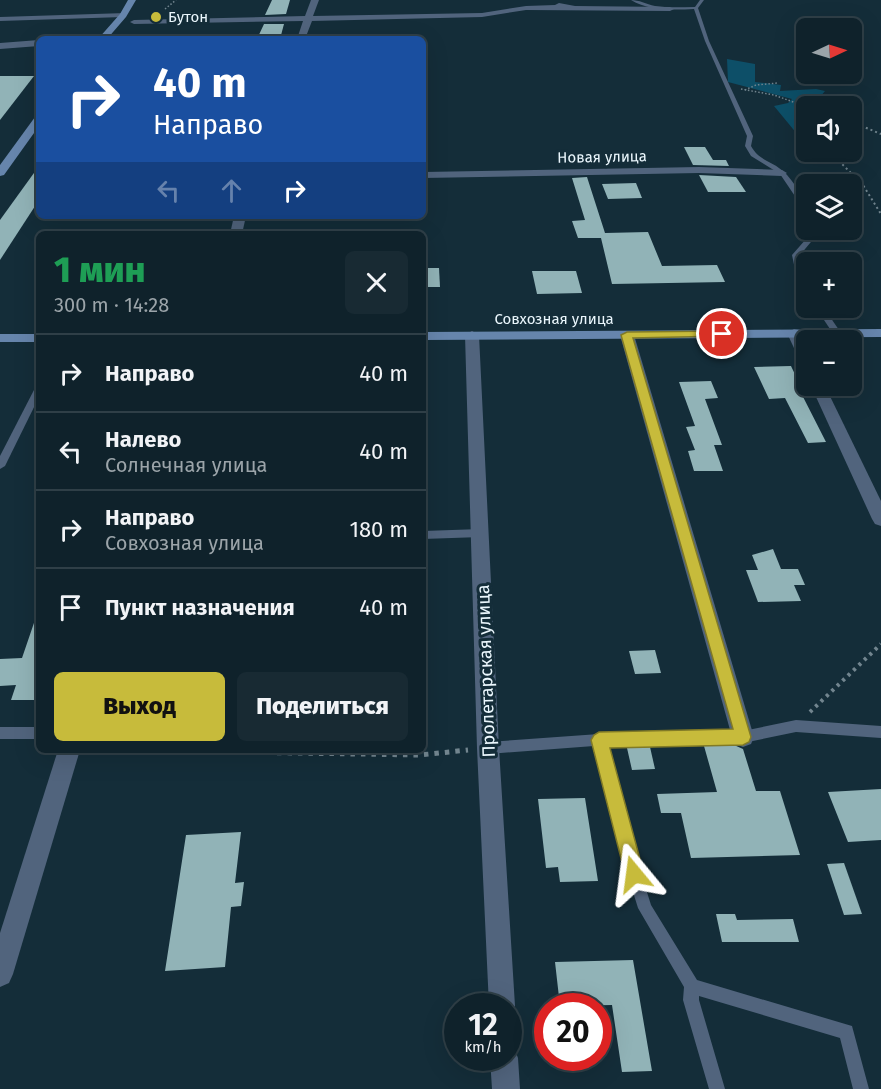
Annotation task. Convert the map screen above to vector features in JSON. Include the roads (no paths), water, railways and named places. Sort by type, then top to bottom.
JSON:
[{"type":"main road","points":[[105,36],[123,15],[132,0]]},
{"type":"main road","points":[[0,173],[36,123]]},
{"type":"main road","name":"Совхозная улица","points":[[426,336],[794,333]]},
{"type":"main road","name":"Совхозная улица","points":[[862,333],[881,333]]},
{"type":"main road","points":[[0,338],[36,338]]},
{"type":"street","points":[[302,36],[315,0]]},
{"type":"street","points":[[540,0],[571,7]]},
{"type":"street","points":[[134,22],[482,15],[526,8],[670,9]]},
{"type":"street","points":[[0,20],[123,15]]},
{"type":"street","points":[[0,46],[36,43]]},
{"type":"street","name":"Новая улица","points":[[426,175],[699,170],[782,173]]},
{"type":"street","points":[[794,333],[796,337]]},
{"type":"street","name":"Пролетарская улица","points":[[472,335],[500,993]]},
{"type":"street","points":[[627,335],[743,737]]},
{"type":"street","points":[[823,396],[881,519]]},
{"type":"street","points":[[0,974],[68,753]]},
{"type":"street","points":[[505,1071],[506,1089]]},
{"type":"lane","points":[[633,0],[643,6],[670,9],[696,8]]},
{"type":"lane","points":[[696,8],[702,0]]},
{"type":"lane","points":[[696,8],[706,40],[750,136],[748,146],[753,155],[782,173],[796,194]]},
{"type":"lane","points":[[799,252],[809,240]]},
{"type":"lane","points":[[0,466],[36,394]]},
{"type":"lane","points":[[426,535],[481,533]]},
{"type":"lane","points":[[488,748],[599,740],[743,737],[796,726],[881,732]]},
{"type":"lane","points":[[0,733],[36,733]]},
{"type":"lane","points":[[599,740],[645,909],[692,986],[691,1000],[717,1089]]},
{"type":"lane","points":[[692,986],[846,1032],[861,1089]]},
{"type":"place","name":"Бутон","points":[[156,17]]}]
